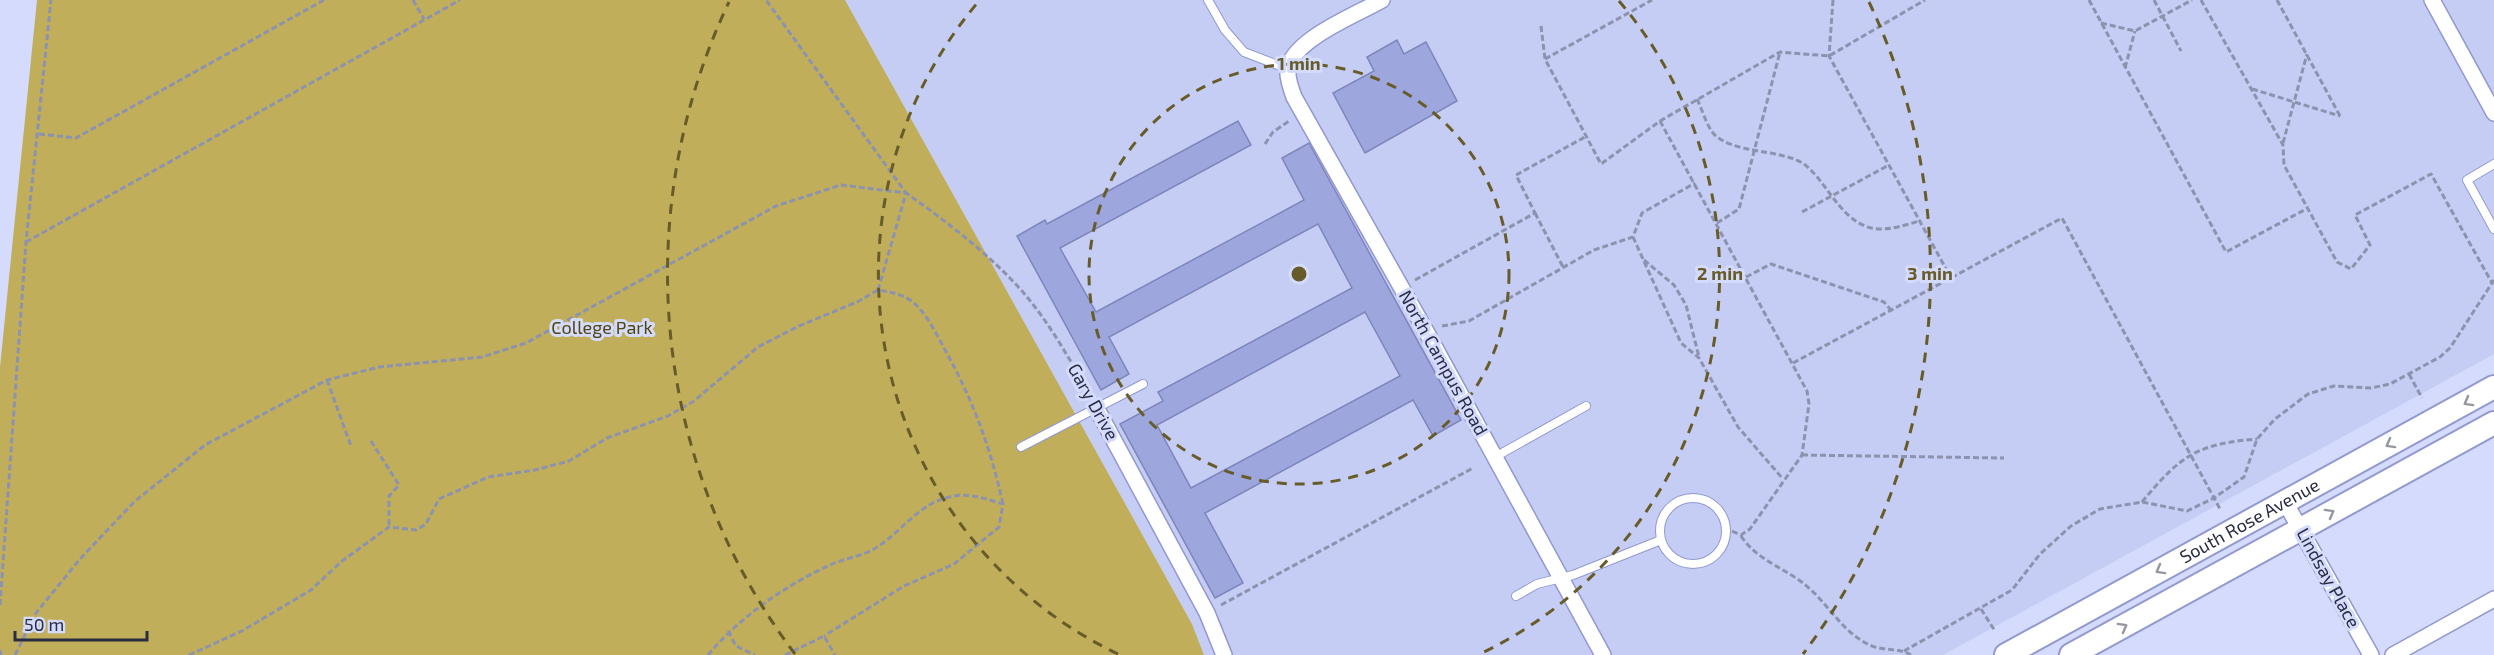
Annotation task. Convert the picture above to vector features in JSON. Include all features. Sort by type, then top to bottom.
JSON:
[{"type":"main road","name":"South Rose Avenue","points":[[2006,655],[2494,387]]},
{"type":"main road","name":"South Rose Avenue","points":[[2072,655],[2492,423]]},
{"type":"street","points":[[1288,69],[1294,54],[1304,44],[1382,0]]},
{"type":"street","points":[[2432,0],[2494,113]]},
{"type":"street","name":"North Campus Road","points":[[1288,69],[1294,97],[1309,120],[1603,655]]},
{"type":"street","name":"Gary Drive","points":[[1097,409],[1208,613],[1224,655]]},
{"type":"street","name":"Lindsay Place","points":[[2285,502],[2371,655]]},
{"type":"street","points":[[2392,655],[2494,599]]},
{"type":"lane","points":[[1208,0],[1225,30],[1244,52],[1288,69]]},
{"type":"lane","points":[[2494,164],[2467,180],[2494,229]]},
{"type":"lane","points":[[1021,447],[1143,384]]},
{"type":"lane","points":[[1495,457],[1586,406]]},
{"type":"lane","points":[[1687,498],[1709,502],[1724,518],[1727,529],[1721,550],[1704,563],[1683,563],[1665,550],[1660,529],[1668,509],[1687,498]]},
{"type":"lane","points":[[1516,596],[1537,584],[1661,540]]},
{"type":"path","points":[[0,604],[26,242],[39,134],[51,0]]},
{"type":"path","points":[[39,134],[76,138],[324,0]]},
{"type":"path","points":[[413,0],[424,19]]},
{"type":"path","points":[[26,242],[460,0]]},
{"type":"path","points":[[766,0],[906,193]]},
{"type":"path","points":[[1545,59],[1652,0]]},
{"type":"path","points":[[1833,0],[1828,56],[1952,278]]},
{"type":"path","points":[[1541,26],[1545,59],[1601,164],[1660,120],[1780,51],[1828,56],[1925,0]]},
{"type":"path","points":[[2089,0],[2226,252],[2308,208]]},
{"type":"path","points":[[2154,0],[2164,15],[2181,51]]},
{"type":"path","points":[[2101,23],[2135,31],[2192,0]]},
{"type":"path","points":[[2201,0],[2283,145]]},
{"type":"path","points":[[2251,88],[2340,116],[2277,0]]},
{"type":"path","points":[[2125,68],[2135,31]]},
{"type":"path","points":[[1717,223],[1739,210],[1757,150],[1780,51]]},
{"type":"path","points":[[1904,651],[2012,590],[2040,554],[2072,526],[2100,509],[2142,502],[2187,511],[2214,498],[2244,477],[2257,439],[2275,419],[2308,394],[2334,386],[2371,388],[2390,384],[2440,357],[2450,348],[2493,282],[2431,174],[2355,215],[2370,245],[2351,269],[2337,262],[2284,165],[2283,145],[2307,54]]},
{"type":"path","points":[[1697,99],[1713,133],[1724,140],[1801,162],[1820,178],[1848,215],[1866,227],[1885,229],[1919,221]]},
{"type":"path","points":[[1660,120],[1807,391],[1809,404],[1802,454],[1750,529],[1741,535]]},
{"type":"path","points":[[1265,144],[1273,132],[1289,121]]},
{"type":"path","points":[[1563,267],[1516,175],[1586,136]]},
{"type":"path","points":[[1802,212],[1888,165]]},
{"type":"path","points":[[1695,183],[1642,213],[1633,237],[1681,343],[1699,358]]},
{"type":"path","points":[[15,655],[36,613],[80,559],[134,502],[205,445],[327,380],[379,367],[482,357],[526,343],[776,206],[841,184],[906,193]]},
{"type":"path","points":[[878,290],[906,193]]},
{"type":"path","name":"Gary Drive","points":[[906,193],[956,228],[1023,292],[1074,366],[1097,409]]},
{"type":"path","points":[[1415,280],[1535,213]]},
{"type":"path","points":[[1793,363],[2062,218],[2220,509]]},
{"type":"path","points":[[1440,326],[1469,321],[1594,250],[1633,237]]},
{"type":"path","points":[[1642,259],[1674,285],[1686,305],[1699,358],[1738,427],[1783,479]]},
{"type":"path","points":[[1746,277],[1771,264],[1884,302],[1891,310]]},
{"type":"path","points":[[189,655],[252,625],[311,590],[342,561],[389,527],[416,530],[426,524],[439,499],[488,477],[535,471],[569,461],[607,438],[668,416],[694,401],[758,347],[799,326],[857,302],[878,290],[900,294],[914,303],[936,333],[977,412],[990,448],[1003,504],[999,527],[954,564],[904,586],[824,636],[785,655]]},
{"type":"path","points":[[2409,374],[2422,398]]},
{"type":"path","points":[[327,380],[351,446]]},
{"type":"path","points":[[2142,502],[2165,474],[2190,454],[2221,442],[2257,439]]},
{"type":"path","points":[[370,441],[399,485],[389,496],[389,527]]},
{"type":"path","points":[[1802,454],[2004,458]]},
{"type":"path","points":[[1208,613],[1473,468]]},
{"type":"path","points":[[708,655],[728,631],[799,582],[828,566],[877,547],[925,508],[949,497],[972,495],[1003,504]]},
{"type":"path","points":[[1727,529],[1741,535],[1751,551],[1809,588],[1846,630],[1876,647],[1904,651],[1911,655]]},
{"type":"path","points":[[1981,609],[1995,632]]},
{"type":"path","points":[[728,631],[736,646],[755,655]]},
{"type":"path","points":[[824,636],[835,655]]},
{"type":"path","points":[[0,650],[0,655]]},
{"type":"shaded area","points":[[845,0],[2494,0],[2494,354],[1943,655],[1204,655],[1192,624]]},
{"type":"green space","name":"College Park","points":[[37,0],[845,0],[1192,624],[1204,655],[0,655],[0,367]]},
{"type":"building","points":[[1397,40],[1404,54],[1426,42],[1457,101],[1365,153],[1333,93],[1374,71],[1367,57]]},
{"type":"building","points":[[1238,121],[1251,145],[1060,248],[1096,312],[1304,200],[1282,158],[1309,143],[1461,420],[1433,436],[1413,400],[1205,513],[1243,583],[1215,598],[1120,424],[1163,401],[1158,392],[1352,288],[1318,224],[1109,337],[1129,374],[1101,390],[1017,236],[1045,220],[1047,224]],"holes":[[[1365,312],[1400,376],[1191,488],[1157,425]]]}]
